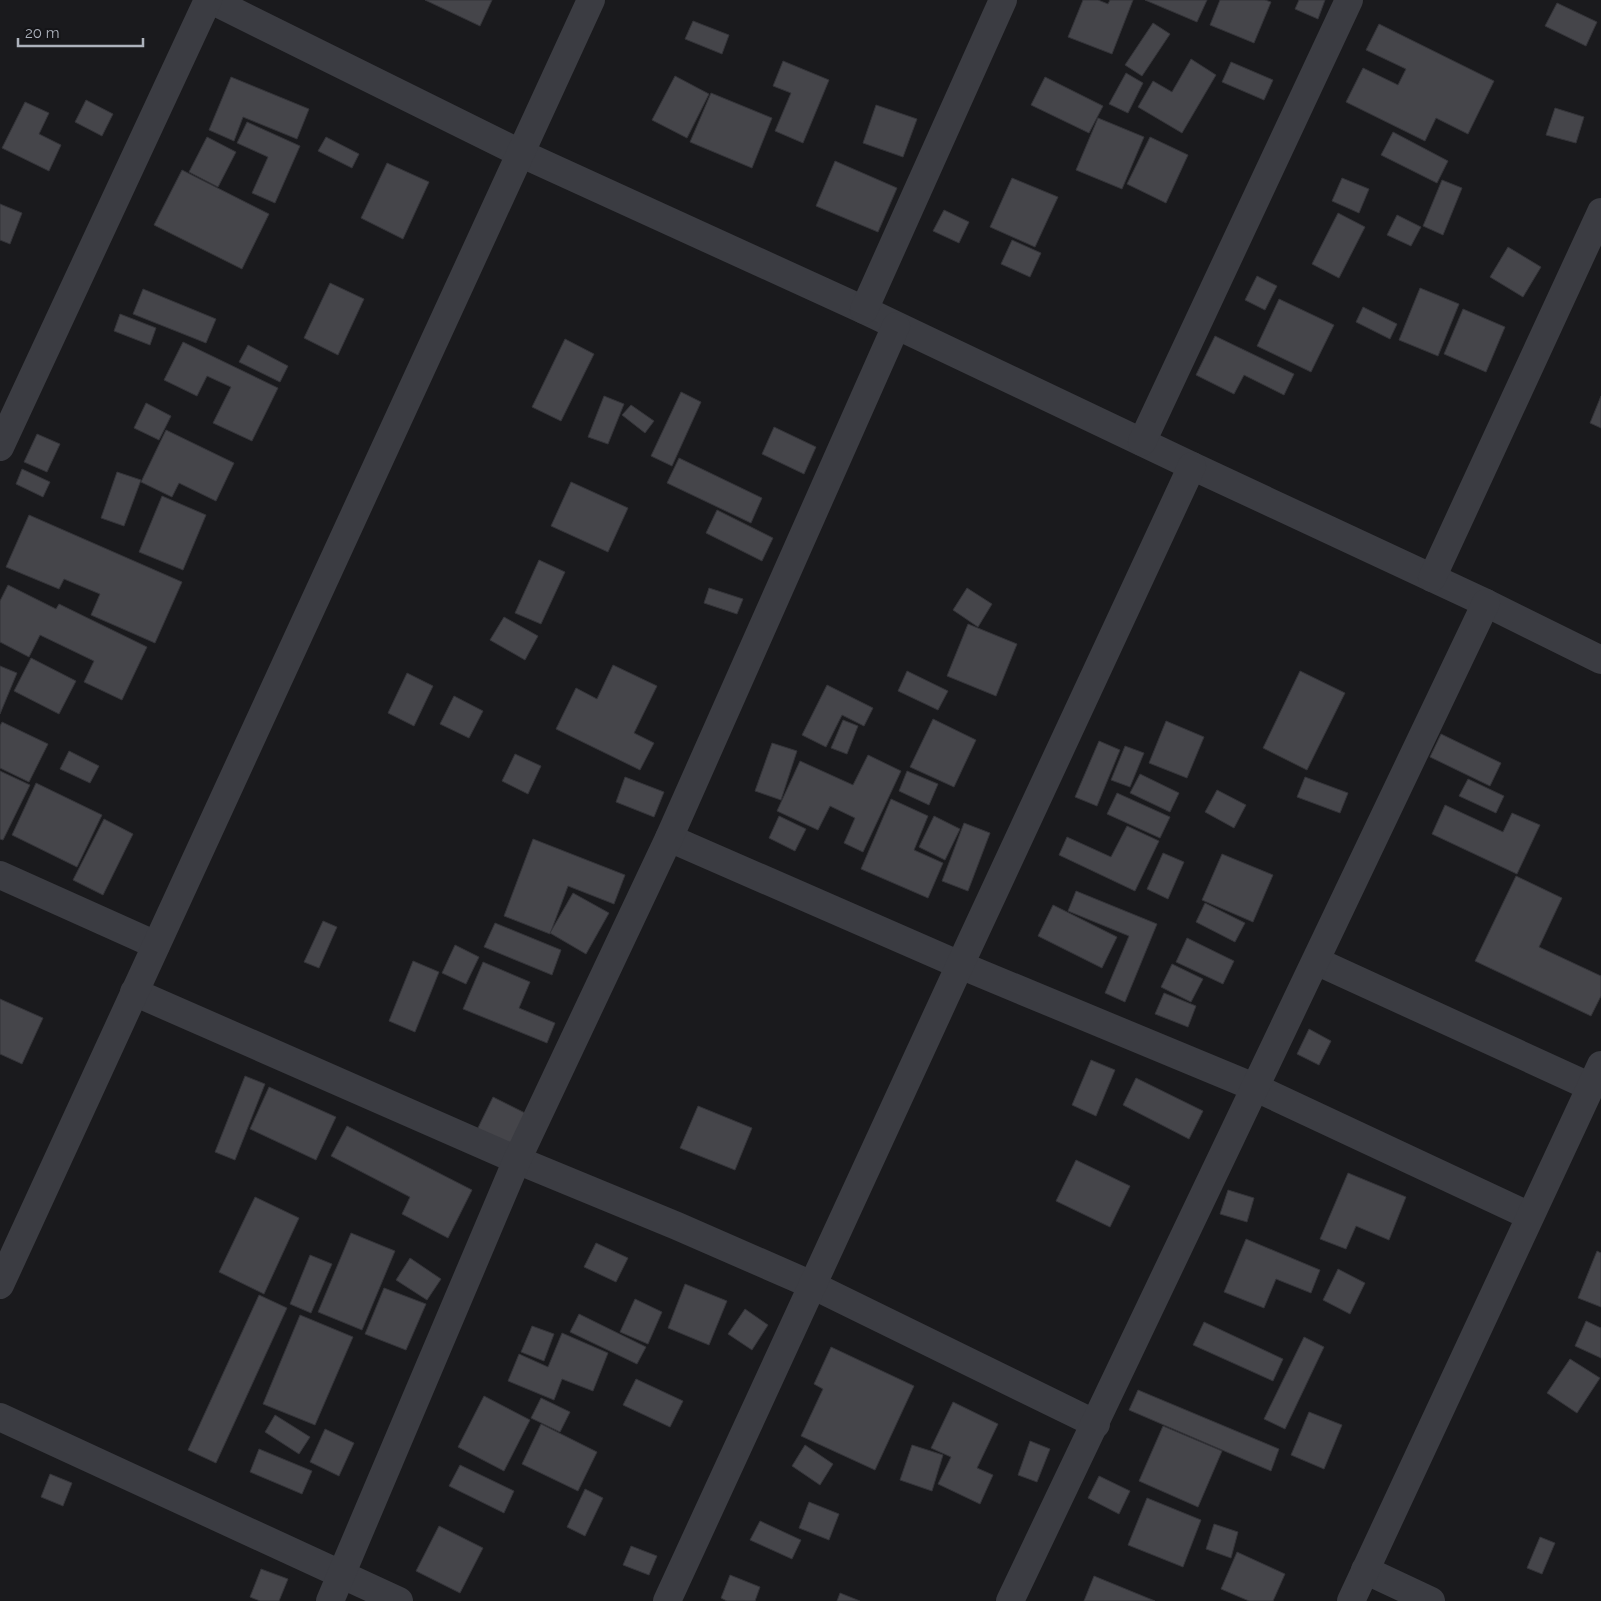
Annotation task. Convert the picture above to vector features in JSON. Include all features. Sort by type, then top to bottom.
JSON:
[{"type":"street","points":[[0,447],[209,0],[520,153],[864,310],[1192,466],[1486,602],[1601,660]]},
{"type":"street","points":[[0,1284],[591,0]]},
{"type":"street","points":[[864,310],[1004,0]]},
{"type":"street","points":[[1142,442],[1349,0]]},
{"type":"street","points":[[1432,578],[1601,212]]},
{"type":"street","points":[[330,1601],[517,1160],[669,838],[896,326]]},
{"type":"street","points":[[667,1601],[1192,466]]},
{"type":"street","points":[[1010,1601],[1096,1424],[1254,1087],[1316,961],[1486,602]]},
{"type":"street","points":[[669,838],[960,965],[1254,1087],[1530,1216]]},
{"type":"street","points":[[0,876],[156,945]]},
{"type":"street","points":[[1316,961],[1596,1076],[1351,1601]]},
{"type":"street","points":[[134,992],[517,1160],[812,1284],[1096,1424]]},
{"type":"street","points":[[0,1417],[398,1601]]},
{"type":"street","points":[[1365,1570],[1431,1601]]},
{"type":"building","points":[[425,0],[492,0],[480,26]]},
{"type":"building","points":[[1083,0],[1098,0],[1108,4],[1110,0],[1133,0],[1112,54],[1068,37]]},
{"type":"building","points":[[1145,0],[1207,0],[1197,22]]},
{"type":"building","points":[[1220,0],[1265,0],[1271,2],[1254,43],[1210,25]]},
{"type":"building","points":[[1299,0],[1325,0],[1318,19],[1295,9]]},
{"type":"building","points":[[1557,3],[1597,22],[1586,46],[1545,26]]},
{"type":"building","points":[[693,21],[729,35],[722,54],[685,39]]},
{"type":"building","points":[[1153,23],[1170,34],[1142,76],[1125,65]]},
{"type":"building","points":[[1379,24],[1494,81],[1468,134],[1436,118],[1425,141],[1346,102],[1363,68],[1398,85],[1406,69],[1366,50]]},
{"type":"building","points":[[1191,59],[1216,75],[1182,133],[1138,107],[1153,81],[1172,92]]},
{"type":"building","points":[[783,61],[829,80],[803,143],[775,131],[791,93],[773,86]]},
{"type":"building","points":[[1231,62],[1273,80],[1264,100],[1222,82]]},
{"type":"building","points":[[1126,73],[1143,83],[1128,113],[1109,104]]},
{"type":"building","points":[[675,76],[709,94],[687,138],[652,120]]},
{"type":"building","points":[[231,77],[309,109],[297,139],[243,117],[234,141],[209,130]]},
{"type":"building","points":[[1045,77],[1103,106],[1089,133],[1031,105]]},
{"type":"building","points":[[711,93],[772,118],[752,168],[690,142]]},
{"type":"building","points":[[86,100],[113,114],[102,136],[75,122]]},
{"type":"building","points":[[25,102],[49,113],[39,134],[61,145],[49,171],[2,148]]},
{"type":"building","points":[[876,105],[917,119],[903,157],[863,143]]},
{"type":"building","points":[[1555,108],[1584,117],[1576,143],[1546,135]]},
{"type":"building","points":[[1098,118],[1144,137],[1122,189],[1076,170]]},
{"type":"building","points":[[247,122],[300,146],[275,203],[252,193],[268,157],[237,143]]},
{"type":"building","points":[[1393,132],[1448,161],[1437,183],[1381,155]]},
{"type":"building","points":[[207,137],[236,152],[218,187],[189,172]]},
{"type":"building","points":[[326,137],[359,154],[352,168],[318,151]]},
{"type":"building","points":[[1150,137],[1188,155],[1166,203],[1127,184]]},
{"type":"building","points":[[835,161],[897,188],[878,232],[816,206]]},
{"type":"building","points":[[387,163],[429,182],[403,239],[361,218]]},
{"type":"building","points":[[182,170],[269,214],[242,269],[154,225]]},
{"type":"building","points":[[1012,178],[1058,197],[1035,247],[990,227]]},
{"type":"building","points":[[1342,178],[1369,189],[1359,213],[1332,201]]},
{"type":"building","points":[[1442,180],[1462,188],[1443,235],[1423,226]]},
{"type":"building","points":[[0,204],[22,213],[10,244],[0,240]]},
{"type":"building","points":[[944,210],[969,222],[959,243],[933,231]]},
{"type":"building","points":[[1338,213],[1365,227],[1339,278],[1312,264]]},
{"type":"building","points":[[1397,215],[1421,227],[1411,246],[1387,235]]},
{"type":"building","points":[[1012,240],[1041,253],[1030,277],[1001,264]]},
{"type":"building","points":[[1508,247],[1541,267],[1523,297],[1490,277]]},
{"type":"building","points":[[1257,276],[1277,286],[1265,310],[1245,300]]},
{"type":"building","points":[[330,283],[364,299],[338,355],[304,338]]},
{"type":"building","points":[[1420,288],[1459,304],[1438,356],[1399,340]]},
{"type":"building","points":[[143,289],[216,319],[206,343],[133,314]]},
{"type":"building","points":[[1279,299],[1334,325],[1311,372],[1257,346]]},
{"type":"building","points":[[1363,307],[1397,324],[1390,339],[1356,322]]},
{"type":"building","points":[[1463,309],[1505,327],[1486,372],[1444,354]]},
{"type":"building","points":[[120,314],[156,328],[150,345],[114,331]]},
{"type":"building","points":[[1215,336],[1294,374],[1284,395],[1244,375],[1234,394],[1196,375]]},
{"type":"building","points":[[565,339],[594,354],[561,421],[532,407]]},
{"type":"building","points":[[183,342],[278,388],[252,441],[213,423],[231,387],[207,376],[197,396],[164,380]]},
{"type":"building","points":[[248,345],[288,366],[280,382],[239,362]]},
{"type":"building","points":[[681,392],[701,402],[672,466],[651,456]]},
{"type":"building","points":[[604,396],[624,404],[608,444],[588,437]]},
{"type":"building","points":[[1601,396],[1601,428],[1590,423]]},
{"type":"building","points":[[146,403],[171,416],[159,440],[134,428]]},
{"type":"building","points":[[631,405],[654,421],[645,433],[622,415]]},
{"type":"building","points":[[774,427],[816,447],[804,474],[762,454]]},
{"type":"building","points":[[166,430],[234,463],[216,501],[179,483],[172,497],[141,482]]},
{"type":"building","points":[[37,434],[60,444],[47,472],[24,462]]},
{"type":"building","points":[[679,458],[762,498],[751,523],[667,483]]},
{"type":"building","points":[[22,469],[50,482],[43,497],[16,484]]},
{"type":"building","points":[[117,472],[141,480],[124,526],[101,518]]},
{"type":"building","points":[[571,482],[628,508],[608,552],[551,526]]},
{"type":"building","points":[[162,496],[206,515],[183,570],[139,552]]},
{"type":"building","points":[[717,510],[773,538],[762,561],[706,533]]},
{"type":"building","points":[[29,515],[182,582],[155,643],[91,615],[100,594],[64,579],[59,589],[6,567]]},
{"type":"building","points":[[539,560],[565,572],[541,624],[515,613]]},
{"type":"building","points":[[8,585],[56,609],[59,604],[147,647],[122,700],[84,682],[94,661],[40,635],[29,657],[0,642],[0,601]]},
{"type":"building","points":[[709,588],[743,599],[737,614],[704,603]]},
{"type":"building","points":[[967,588],[992,604],[978,627],[953,610]]},
{"type":"building","points":[[504,617],[538,636],[525,660],[490,640]]},
{"type":"building","points":[[968,624],[1017,644],[996,696],[947,676]]},
{"type":"building","points":[[31,658],[76,681],[59,714],[14,691]]},
{"type":"building","points":[[613,665],[657,686],[634,733],[654,743],[640,770],[556,729],[576,688],[597,699]]},
{"type":"building","points":[[0,666],[17,673],[0,714]]},
{"type":"building","points":[[907,671],[948,691],[938,710],[898,691]]},
{"type":"building","points":[[1300,671],[1345,693],[1307,770],[1263,748]]},
{"type":"building","points":[[407,673],[433,686],[414,726],[388,713]]},
{"type":"building","points":[[827,685],[873,708],[864,726],[842,715],[826,747],[802,735]]},
{"type":"building","points":[[454,696],[483,711],[469,738],[440,724]]},
{"type":"building","points":[[933,719],[976,740],[954,787],[910,767]]},
{"type":"building","points":[[843,720],[858,726],[847,754],[831,748]]},
{"type":"building","points":[[1166,721],[1204,737],[1187,778],[1149,763]]},
{"type":"building","points":[[2,722],[48,744],[29,782],[0,768],[0,726]]},
{"type":"building","points":[[1441,734],[1501,763],[1490,786],[1430,757]]},
{"type":"building","points":[[1099,741],[1120,750],[1097,806],[1075,797]]},
{"type":"building","points":[[772,743],[797,751],[781,800],[755,791]]},
{"type":"building","points":[[1125,746],[1144,753],[1130,787],[1111,780]]},
{"type":"building","points":[[69,751],[99,766],[90,783],[60,769]]},
{"type":"building","points":[[515,754],[541,766],[528,794],[502,781]]},
{"type":"building","points":[[868,755],[901,771],[863,852],[844,843],[855,818],[830,806],[818,830],[777,811],[800,761],[853,785]]},
{"type":"building","points":[[0,771],[30,785],[3,840],[0,839]]},
{"type":"building","points":[[907,771],[938,784],[929,805],[899,791]]},
{"type":"building","points":[[1140,774],[1179,793],[1170,812],[1130,793]]},
{"type":"building","points":[[625,777],[664,792],[654,817],[616,802]]},
{"type":"building","points":[[1305,777],[1348,793],[1340,813],[1297,797]]},
{"type":"building","points":[[1468,779],[1504,796],[1496,813],[1459,796]]},
{"type":"building","points":[[36,783],[102,815],[77,867],[12,835]]},
{"type":"building","points":[[1217,790],[1246,805],[1234,828],[1205,812]]},
{"type":"building","points":[[1117,793],[1170,817],[1160,838],[1107,814]]},
{"type":"building","points":[[891,799],[928,816],[914,850],[943,863],[928,898],[861,869]]},
{"type":"building","points":[[1445,805],[1503,832],[1512,813],[1540,825],[1517,874],[1432,834]]},
{"type":"building","points":[[779,816],[806,829],[795,851],[769,838]]},
{"type":"building","points":[[934,816],[960,829],[945,860],[919,847]]},
{"type":"building","points":[[104,819],[133,834],[103,895],[73,880]]},
{"type":"building","points":[[964,823],[990,833],[968,891],[942,881]]},
{"type":"building","points":[[1127,826],[1159,841],[1135,891],[1059,855],[1067,837],[1111,857]]},
{"type":"building","points":[[533,839],[625,875],[614,904],[568,886],[550,934],[504,916]]},
{"type":"building","points":[[1163,853],[1184,862],[1168,899],[1147,889]]},
{"type":"building","points":[[1222,854],[1273,875],[1253,922],[1202,900]]},
{"type":"building","points":[[1516,876],[1562,898],[1539,947],[1601,976],[1601,996],[1591,1016],[1475,961]]},
{"type":"building","points":[[1076,891],[1157,924],[1125,1002],[1105,993],[1129,936],[1068,911]]},
{"type":"building","points":[[573,893],[609,913],[586,954],[550,933]]},
{"type":"building","points":[[1205,903],[1245,923],[1235,942],[1196,922]]},
{"type":"building","points":[[1053,905],[1117,937],[1102,968],[1038,936]]},
{"type":"building","points":[[323,921],[337,927],[319,968],[304,962]]},
{"type":"building","points":[[495,923],[561,950],[552,975],[484,947]]},
{"type":"building","points":[[1187,938],[1234,961],[1223,984],[1176,962]]},
{"type":"building","points":[[455,945],[479,957],[466,984],[442,973]]},
{"type":"building","points":[[413,961],[439,972],[415,1032],[389,1021]]},
{"type":"building","points":[[483,962],[530,982],[519,1008],[555,1023],[547,1043],[463,1009]]},
{"type":"building","points":[[1172,964],[1203,979],[1191,1002],[1161,987]]},
{"type":"building","points":[[1164,993],[1196,1006],[1188,1027],[1155,1014]]},
{"type":"building","points":[[0,999],[43,1018],[22,1064],[0,1054]]},
{"type":"building","points":[[1309,1029],[1331,1041],[1319,1065],[1297,1054]]},
{"type":"building","points":[[1091,1060],[1115,1070],[1096,1116],[1072,1105]]},
{"type":"building","points":[[245,1076],[265,1084],[235,1160],[215,1152]]},
{"type":"building","points":[[1136,1078],[1203,1111],[1189,1139],[1123,1105]]},
{"type":"building","points":[[269,1087],[336,1117],[316,1160],[250,1129]]},
{"type":"building","points":[[493,1097],[529,1115],[511,1154],[474,1136]]},
{"type":"building","points":[[698,1106],[752,1128],[735,1170],[680,1148]]},
{"type":"building","points":[[347,1126],[472,1190],[448,1238],[402,1214],[410,1197],[331,1156]]},
{"type":"building","points":[[1076,1160],[1130,1186],[1110,1227],[1056,1201]]},
{"type":"building","points":[[1348,1173],[1406,1197],[1389,1240],[1356,1226],[1346,1249],[1320,1239]]},
{"type":"building","points":[[1228,1190],[1254,1198],[1247,1222],[1220,1214]]},
{"type":"building","points":[[255,1197],[299,1218],[264,1294],[219,1272]]},
{"type":"building","points":[[351,1233],[395,1251],[362,1330],[318,1312]]},
{"type":"building","points":[[1246,1239],[1320,1270],[1311,1293],[1276,1279],[1264,1308],[1224,1292]]},
{"type":"building","points":[[596,1243],[628,1258],[616,1282],[584,1267]]},
{"type":"building","points":[[1597,1251],[1601,1253],[1601,1307],[1578,1298]]},
{"type":"building","points":[[310,1255],[332,1264],[311,1313],[290,1304]]},
{"type":"building","points":[[410,1258],[441,1279],[427,1300],[396,1280]]},
{"type":"building","points":[[1338,1269],[1365,1283],[1350,1314],[1323,1300]]},
{"type":"building","points":[[685,1284],[727,1301],[709,1345],[668,1328]]},
{"type":"building","points":[[384,1288],[426,1304],[406,1350],[365,1334]]},
{"type":"building","points":[[259,1295],[287,1308],[216,1463],[188,1450]]},
{"type":"building","points":[[635,1299],[662,1312],[648,1344],[620,1332]]},
{"type":"building","points":[[745,1309],[768,1325],[752,1350],[728,1334]]},
{"type":"building","points":[[579,1314],[646,1347],[637,1364],[570,1332]]},
{"type":"building","points":[[300,1315],[353,1337],[315,1425],[263,1404]]},
{"type":"building","points":[[1586,1321],[1601,1328],[1601,1358],[1575,1346]]},
{"type":"building","points":[[1204,1322],[1283,1359],[1273,1381],[1193,1345]]},
{"type":"building","points":[[532,1326],[554,1334],[544,1361],[521,1352]]},
{"type":"building","points":[[562,1333],[608,1353],[593,1391],[562,1379],[554,1400],[508,1381],[519,1354],[548,1367]]},
{"type":"building","points":[[1304,1337],[1324,1347],[1285,1429],[1264,1419]]},
{"type":"building","points":[[831,1347],[914,1386],[875,1470],[801,1436],[823,1389],[814,1384]]},
{"type":"building","points":[[1570,1359],[1600,1378],[1577,1413],[1547,1393]]},
{"type":"building","points":[[636,1379],[683,1401],[670,1427],[623,1405]]},
{"type":"building","points":[[1138,1390],[1279,1449],[1271,1471],[1129,1410]]},
{"type":"building","points":[[484,1396],[530,1420],[504,1471],[458,1447]]},
{"type":"building","points":[[541,1398],[570,1412],[560,1432],[531,1418]]},
{"type":"building","points":[[953,1402],[998,1424],[977,1468],[993,1475],[980,1504],[938,1484],[951,1457],[931,1448]]},
{"type":"building","points":[[1309,1412],[1342,1425],[1324,1469],[1291,1455]]},
{"type":"building","points":[[275,1415],[310,1437],[299,1454],[265,1432]]},
{"type":"building","points":[[541,1424],[597,1452],[578,1491],[522,1464]]},
{"type":"building","points":[[1163,1426],[1222,1451],[1198,1507],[1139,1481]]},
{"type":"building","points":[[325,1429],[354,1443],[339,1476],[310,1462]]},
{"type":"building","points":[[1030,1441],[1050,1449],[1037,1482],[1018,1475]]},
{"type":"building","points":[[805,1445],[833,1464],[820,1485],[792,1466]]},
{"type":"building","points":[[912,1445],[943,1455],[932,1491],[900,1480]]},
{"type":"building","points":[[259,1449],[312,1471],[302,1494],[250,1472]]},
{"type":"building","points":[[460,1465],[514,1491],[504,1513],[449,1486]]},
{"type":"building","points":[[50,1474],[72,1483],[63,1506],[41,1497]]},
{"type":"building","points":[[1099,1476],[1130,1491],[1119,1514],[1088,1498]]},
{"type":"building","points":[[585,1489],[603,1498],[585,1536],[567,1527]]},
{"type":"building","points":[[1147,1498],[1201,1520],[1183,1567],[1128,1545]]},
{"type":"building","points":[[809,1502],[839,1514],[829,1540],[799,1528]]},
{"type":"building","points":[[760,1521],[801,1540],[792,1559],[750,1540]]},
{"type":"building","points":[[1214,1524],[1238,1532],[1231,1558],[1206,1549]]},
{"type":"building","points":[[439,1526],[483,1548],[460,1593],[416,1571]]},
{"type":"building","points":[[1540,1537],[1555,1543],[1542,1574],[1527,1568]]},
{"type":"building","points":[[631,1546],[657,1556],[649,1575],[623,1565]]},
{"type":"building","points":[[1237,1552],[1285,1574],[1273,1601],[1249,1601],[1221,1589]]},
{"type":"building","points":[[261,1569],[288,1579],[279,1601],[260,1601],[250,1597]]},
{"type":"building","points":[[730,1575],[760,1587],[755,1601],[727,1601],[721,1598]]},
{"type":"building","points":[[1094,1576],[1155,1601],[1084,1601]]},
{"type":"building","points":[[840,1593],[860,1601],[837,1601]]}]
